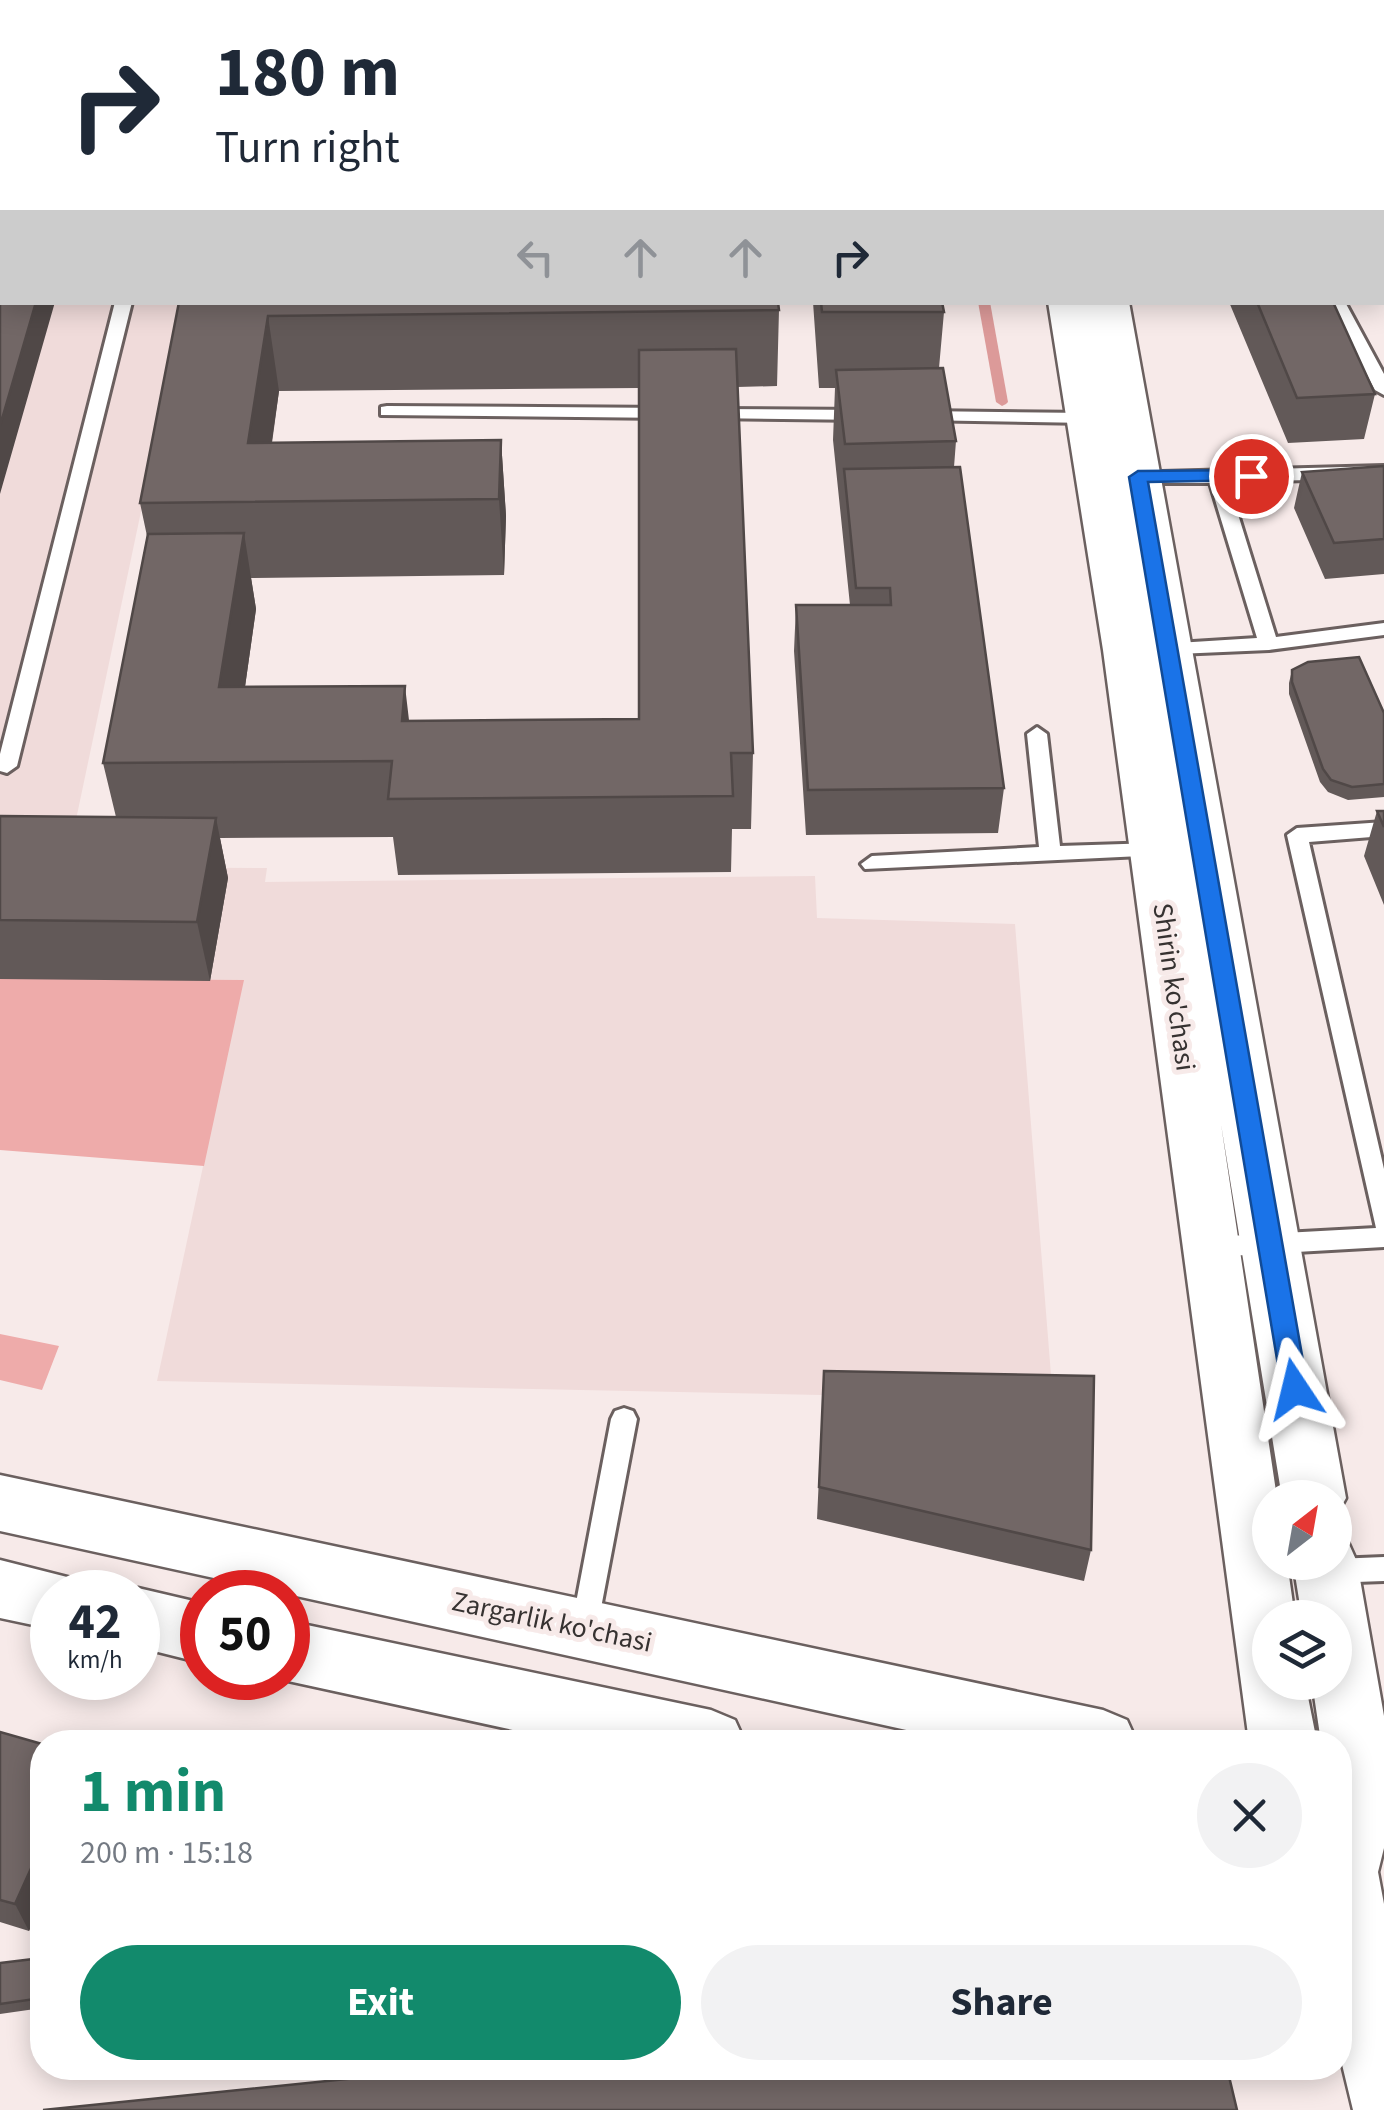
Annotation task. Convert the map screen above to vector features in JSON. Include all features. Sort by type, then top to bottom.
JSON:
[{"type":"main road","name":"Shirin ko'chasi","points":[[1069,305],[1088,418],[1118,477]]},
{"type":"main road","name":"Shirin ko'chasi","points":[[1108,305],[1118,477],[1148,650],[1270,1245],[1311,1480]]},
{"type":"main road","name":"Shirin ko'chasi","points":[[1148,650],[1155,850],[1260,1600]]},
{"type":"main road","name":"Zargarlik ko'chasi","points":[[0,1503],[1048,1730]]},
{"type":"main road","points":[[1341,1588],[1362,1794],[1352,1873],[1384,2096]]},
{"type":"main road","points":[[0,1589],[30,1595]]},
{"type":"main road","points":[[310,1656],[654,1730]]},
{"type":"main road","points":[[1275,1700],[1280,1730]]},
{"type":"lane","points":[[7,766],[123,305]]},
{"type":"lane","points":[[1338,305],[1384,390]]},
{"type":"lane","points":[[386,410],[1088,418]]},
{"type":"lane","points":[[1118,477],[1384,472]]},
{"type":"lane","points":[[1218,477],[1269,644]]},
{"type":"lane","points":[[1148,650],[1269,644],[1384,629]]},
{"type":"lane","points":[[1037,734],[1050,854]]},
{"type":"lane","points":[[1384,829],[1297,834],[1384,1221]]},
{"type":"lane","points":[[872,864],[1155,850]]},
{"type":"lane","points":[[1210,1247],[1384,1237]]},
{"type":"lane","points":[[584,1628],[624,1418]]},
{"type":"shaded area","points":[[0,305],[185,305],[66,867],[267,868],[265,882],[815,876],[817,918],[1015,924],[1053,1400],[157,1381],[243,980],[0,978]]},
{"type":"shaded area","points":[[0,978],[244,980],[204,1166],[0,1150]]},
{"type":"shaded area","points":[[0,1334],[59,1346],[42,1390],[0,1380]]},
{"type":"building","points":[[0,305],[35,305],[0,426]]},
{"type":"building","points":[[178,305],[778,305],[779,310],[268,316],[248,443],[501,440],[499,499],[140,503]]},
{"type":"building","points":[[821,305],[943,305],[944,312],[822,312]]},
{"type":"building","points":[[1258,305],[1334,305],[1375,394],[1297,398]]},
{"type":"building","points":[[736,349],[753,753],[731,753],[733,796],[388,799],[392,761],[103,763],[148,534],[244,533],[219,687],[405,686],[402,721],[639,719],[639,350]]},
{"type":"building","points":[[943,368],[956,441],[845,444],[836,370]]},
{"type":"building","points":[[1384,466],[1384,539],[1334,543],[1302,472]]},
{"type":"building","points":[[960,467],[1004,788],[808,790],[796,605],[891,605],[890,588],[856,588],[844,469]]},
{"type":"building","points":[[1359,657],[1384,713],[1384,784],[1352,787],[1331,780],[1323,769],[1292,682],[1292,670],[1308,662]]},
{"type":"building","points":[[0,816],[216,818],[197,922],[0,920]]},
{"type":"building","points":[[824,1371],[1094,1376],[1091,1550],[819,1487]]},
{"type":"building","points":[[0,1732],[30,1741],[30,1871],[15,1904],[0,1900]]},
{"type":"building","points":[[30,1959],[30,2000],[0,2004],[0,1963]]},
{"type":"building","points":[[337,2080],[1230,2080],[1237,2110],[43,2110]]},
{"type":"waterway","points":[[985,305],[1002,402]]},
{"type":"route","points":[[1251,476],[1138,477],[1295,1389]]}]
